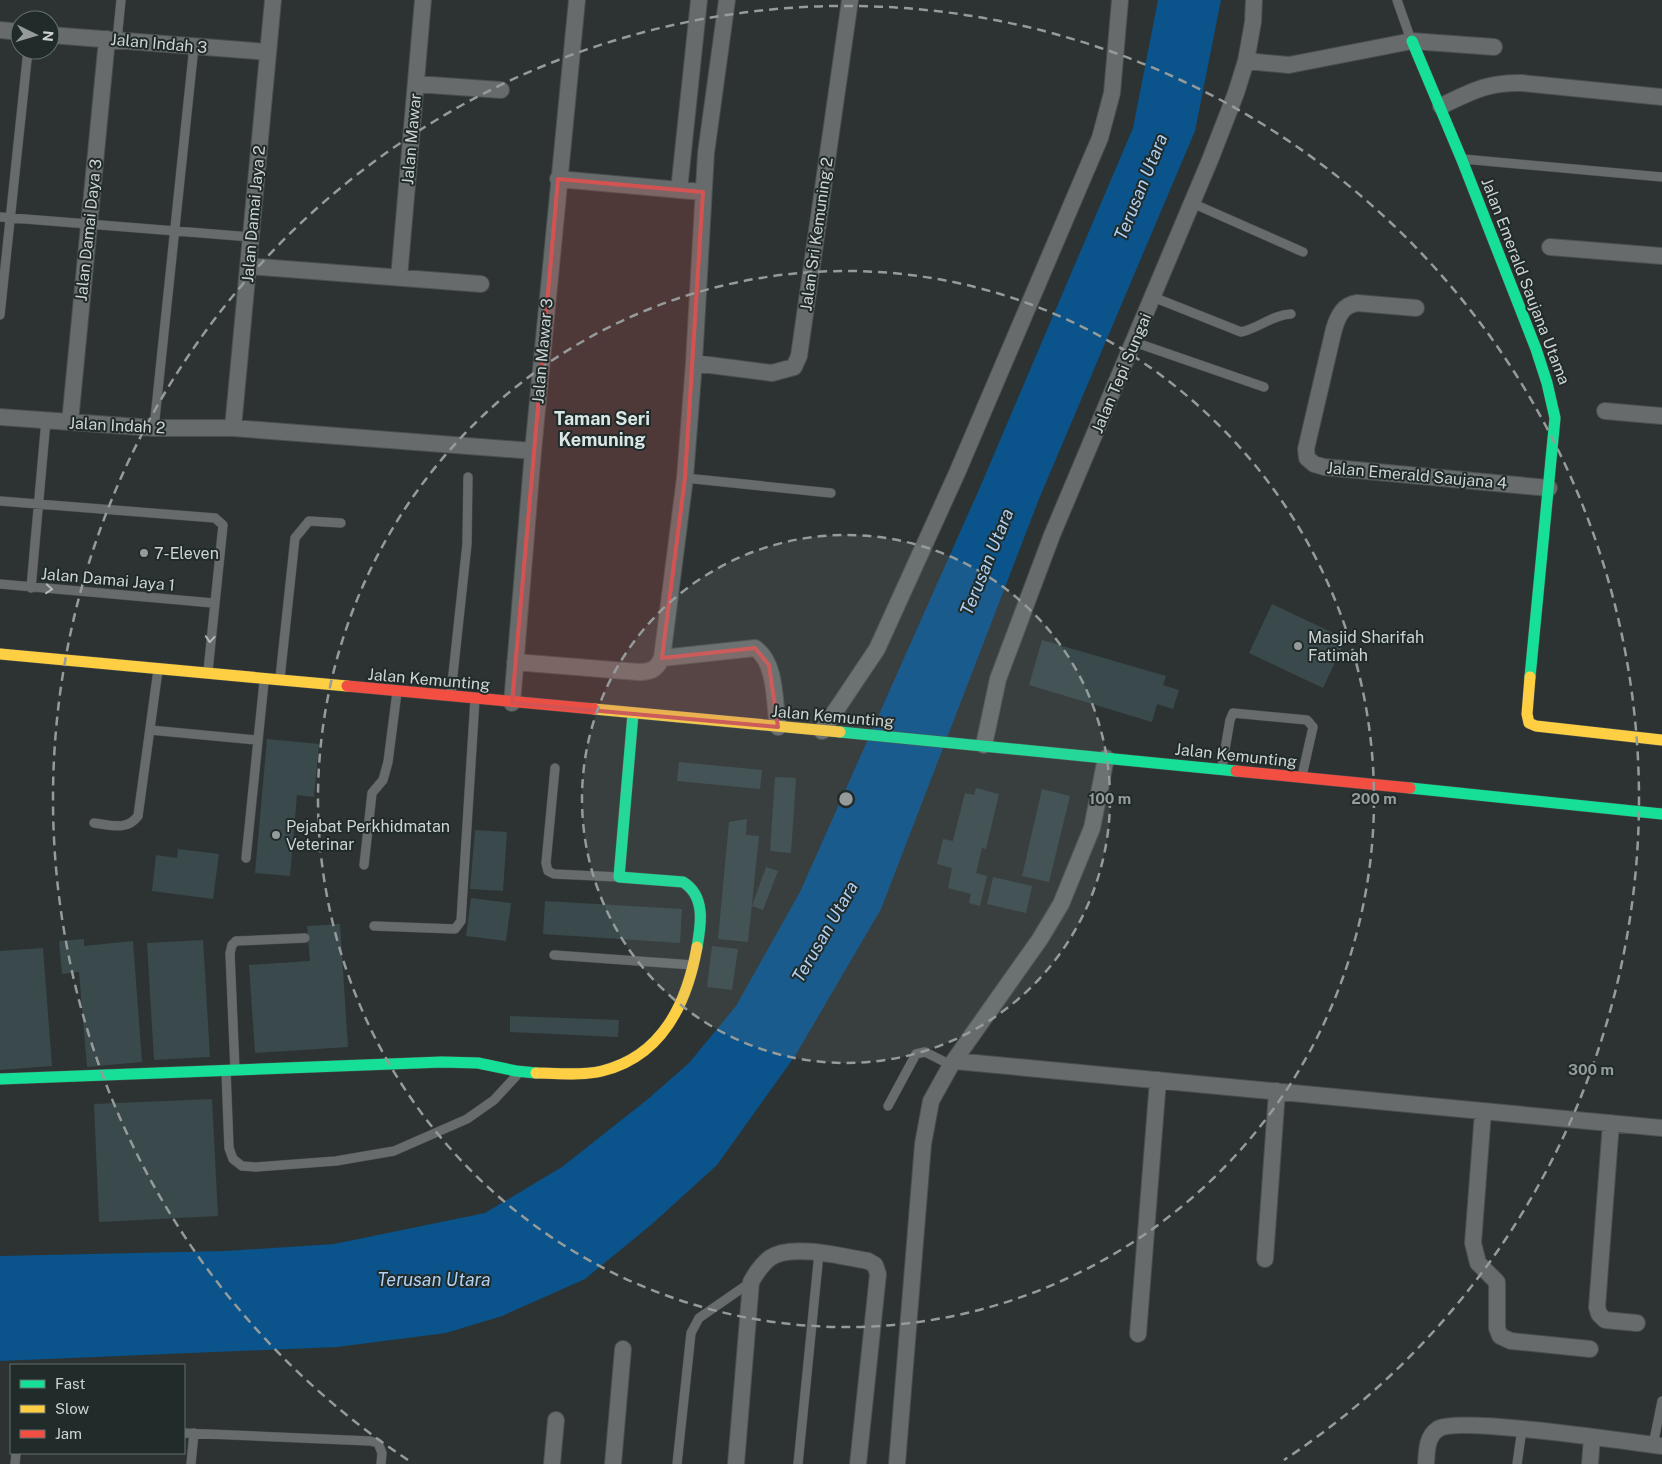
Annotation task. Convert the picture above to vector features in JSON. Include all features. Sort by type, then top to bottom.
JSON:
[{"type":"street","name":"Jalan Damai Jaya 2","points":[[233,428],[272,0]]},
{"type":"street","name":"Jalan Mawar","points":[[399,278],[423,0]]},
{"type":"street","name":"Jalan Mawar 3","points":[[512,703],[558,178],[577,0]]},
{"type":"street","points":[[679,190],[700,0]]},
{"type":"street","points":[[515,662],[650,672],[658,667],[662,658],[685,478],[694,363],[706,153],[727,0]]},
{"type":"street","name":"Jalan Sri Kemuning 2","points":[[694,363],[772,373],[794,367],[799,356],[850,0]]},
{"type":"street","points":[[822,731],[877,649],[957,473],[1100,138],[1112,93],[1120,0]]},
{"type":"street","name":"Jalan Tepi Sungai","points":[[984,745],[998,679],[1052,535],[1153,297],[1236,92],[1246,61],[1254,0]]},
{"type":"street","name":"Jalan Indah 3","points":[[60,35],[268,52]]},
{"type":"street","name":"Jalan Damai Daya 3","points":[[70,422],[89,224],[112,39]]},
{"type":"street","points":[[1246,61],[1289,65],[1412,41],[1494,47]]},
{"type":"street","name":"Jalan Emerald Saujana Utama","points":[[1412,41],[1463,159],[1532,336],[1552,397],[1555,418],[1528,705],[1529,722],[1536,726],[1662,740]]},
{"type":"street","points":[[1440,106],[1487,85],[1501,82],[1662,97]]},
{"type":"street","points":[[416,84],[501,90]]},
{"type":"street","points":[[558,178],[703,192]]},
{"type":"street","points":[[1550,247],[1662,256]]},
{"type":"street","points":[[248,266],[481,284]]},
{"type":"street","name":"Jalan Emerald Saujana 4","points":[[1416,308],[1357,303],[1349,305],[1341,313],[1334,329],[1306,449],[1307,458],[1314,464],[1324,468],[1549,488]]},
{"type":"street","points":[[1605,411],[1662,416]]},
{"type":"street","name":"Jalan Indah 2","points":[[0,417],[154,428],[233,428],[533,451]]},
{"type":"street","points":[[662,658],[755,648],[763,654],[769,665],[778,727]]},
{"type":"street","name":"Jalan Kemunting","points":[[0,654],[512,703],[984,745],[1662,814]]},
{"type":"street","points":[[0,1079],[442,1062],[469,1062],[520,1072],[600,1071],[631,1059],[652,1043],[675,1016],[688,990],[698,936],[699,905],[696,893],[690,885],[683,882],[620,878],[633,714]]},
{"type":"street","points":[[897,1464],[926,1118],[931,1101],[952,1063],[1040,939],[1061,904],[1092,828],[1106,758]]},
{"type":"street","points":[[952,1063],[1158,1080],[1662,1128]]},
{"type":"street","points":[[1138,1334],[1158,1080]]},
{"type":"street","points":[[1266,1259],[1277,1091]]},
{"type":"street","points":[[1483,1112],[1473,1243],[1478,1263],[1497,1282],[1497,1328],[1500,1336],[1510,1341],[1590,1349]]},
{"type":"street","points":[[1611,1123],[1597,1307],[1598,1314],[1605,1320],[1637,1323]]},
{"type":"street","points":[[736,1464],[751,1282],[759,1268],[771,1257],[786,1252],[819,1253],[875,1265],[878,1274],[858,1464]]},
{"type":"street","points":[[613,1464],[623,1350]]},
{"type":"street","points":[[552,1464],[556,1420]]},
{"type":"street","points":[[1426,1464],[1428,1441],[1437,1429],[1451,1424],[1522,1429],[1657,1445]]},
{"type":"street","points":[[1590,1464],[1592,1438]]},
{"type":"lane","points":[[112,39],[121,0]]},
{"type":"lane","points":[[1397,0],[1412,41]]},
{"type":"lane","points":[[154,428],[194,46]]},
{"type":"lane","points":[[0,315],[27,60]]},
{"type":"lane","points":[[1463,159],[1662,177]]},
{"type":"lane","points":[[1192,203],[1303,252]]},
{"type":"lane","points":[[0,217],[251,237]]},
{"type":"lane","points":[[1153,297],[1241,332],[1254,329],[1273,317],[1291,314]]},
{"type":"lane","points":[[1134,342],[1264,387]]},
{"type":"lane","points":[[31,588],[46,420]]},
{"type":"lane","points":[[451,697],[467,544],[468,477]]},
{"type":"lane","points":[[685,478],[831,493]]},
{"type":"lane","points":[[0,501],[215,518],[223,525],[213,603],[208,674]]},
{"type":"lane","points":[[279,681],[294,538],[309,521],[341,523]]},
{"type":"lane","name":"Jalan Damai Jaya 1","points":[[0,584],[213,603]]},
{"type":"lane","points":[[94,823],[125,827],[133,824],[138,816],[158,670]]},
{"type":"lane","points":[[246,858],[264,679]]},
{"type":"lane","points":[[364,864],[372,793],[383,780],[388,762],[397,692]]},
{"type":"lane","points":[[374,926],[454,929],[461,921],[475,699]]},
{"type":"lane","points":[[1222,770],[1230,720],[1233,713],[1241,713],[1311,722],[1313,727],[1302,778]]},
{"type":"lane","points":[[150,730],[258,740]]},
{"type":"lane","points":[[555,768],[546,863],[548,871],[554,874],[620,878]]},
{"type":"lane","points":[[305,938],[236,941],[232,945],[230,953],[229,1148],[234,1159],[242,1166],[256,1167],[336,1161],[394,1151],[468,1119],[494,1100],[520,1072]]},
{"type":"lane","points":[[554,955],[694,965]]},
{"type":"lane","points":[[888,1106],[916,1054],[925,1052],[952,1063]]},
{"type":"lane","points":[[798,1464],[819,1253]]},
{"type":"lane","points":[[677,1464],[691,1333],[698,1318],[751,1282]]},
{"type":"lane","points":[[1657,1445],[1662,1400]]},
{"type":"lane","points":[[1517,1464],[1522,1429]]},
{"type":"lane","points":[[185,1433],[378,1443],[381,1464]]},
{"type":"lane","points":[[191,1464],[194,1434]]},
{"type":"highlighted area","points":[[558,179],[703,192],[685,478],[662,658],[755,648],[769,665],[778,727],[512,703]]},
{"type":"water","name":"Terusan Utara","points":[[1158,0],[1221,0],[1195,131],[1039,499],[881,909],[795,1056],[717,1165],[652,1224],[585,1279],[502,1316],[446,1333],[337,1347],[0,1361],[0,1256],[225,1251],[334,1244],[485,1213],[562,1167],[648,1099],[689,1063],[736,1006],[800,892],[981,485],[1133,128]]},
{"type":"building","name":"Masjid Sharifah Fatimah","points":[[1272,604],[1346,639],[1323,688],[1249,653]]},
{"type":"building","points":[[1042,640],[1166,676],[1163,685],[1179,690],[1173,709],[1157,704],[1152,722],[1029,685]]},
{"type":"building","name":"Pejabat Perkhidmatan Veterinar","points":[[267,739],[319,744],[314,797],[297,795],[290,876],[255,873]]},
{"type":"building","points":[[679,762],[762,770],[760,789],[677,781]]},
{"type":"building","points":[[775,777],[796,778],[791,853],[770,851]]},
{"type":"building","points":[[976,788],[999,794],[986,849],[982,848],[976,873],[987,876],[980,906],[969,903],[971,894],[948,888],[952,868],[937,864],[943,839],[953,841],[965,793],[974,795]]},
{"type":"building","points":[[1042,789],[1070,796],[1049,882],[1022,876]]},
{"type":"building","points":[[747,819],[746,835],[759,836],[748,942],[718,939],[729,822]]},
{"type":"building","points":[[475,830],[507,832],[503,891],[470,889]]},
{"type":"building","points":[[178,849],[219,854],[213,899],[152,891],[156,855],[177,858]]},
{"type":"building","points":[[766,867],[778,871],[763,910],[752,906]]},
{"type":"building","points":[[993,877],[1032,886],[1026,913],[987,904]]},
{"type":"building","points":[[471,898],[511,903],[506,941],[466,936]]},
{"type":"building","points":[[545,901],[682,909],[680,943],[543,934]]},
{"type":"building","points":[[340,924],[348,1047],[255,1053],[249,965],[310,961],[307,926]]},
{"type":"building","points":[[84,939],[84,946],[133,941],[142,1062],[87,1067],[79,972],[62,974],[59,941]]},
{"type":"building","points":[[203,940],[210,1057],[154,1060],[147,943]]},
{"type":"building","points":[[712,946],[738,949],[732,990],[707,987]]},
{"type":"building","points":[[43,948],[52,1066],[0,1070],[0,951]]},
{"type":"building","points":[[510,1016],[619,1020],[618,1037],[510,1032]]},
{"type":"building","points":[[212,1099],[218,1216],[99,1222],[94,1104]]},
{"type":"traffic: fast","points":[[1412,41],[1462,160],[1536,349],[1547,383],[1555,418],[1530,677]]},
{"type":"traffic: fast","points":[[633,714],[619,877],[683,882],[690,888],[699,903],[700,930],[697,947]]},
{"type":"traffic: fast","points":[[840,732],[1236,771]]},
{"type":"traffic: fast","points":[[1410,788],[1662,814]]},
{"type":"traffic: fast","points":[[0,1079],[442,1062],[478,1063],[536,1073]]},
{"type":"traffic: slow","points":[[0,654],[347,686]]},
{"type":"traffic: slow","points":[[1530,677],[1527,714],[1529,723],[1536,726],[1662,740]]},
{"type":"traffic: slow","points":[[594,709],[840,732]]},
{"type":"traffic: slow","points":[[536,1073],[594,1073],[623,1064],[641,1053],[656,1040],[669,1024],[679,1007],[687,988],[697,947]]},
{"type":"traffic: jam","points":[[347,686],[594,709]]},
{"type":"traffic: jam","points":[[1236,771],[1410,788]]},
{"type":"place","name":"7-Eleven","points":[[144,553]]},
{"type":"place","name":"Masjid Sharifah Fatimah","points":[[1298,646]]},
{"type":"place","name":"Pejabat Perkhidmatan Veterinar","points":[[276,835]]},
{"type":"district","name":"Taman Seri Kemuning","points":[[602,429]]}]
